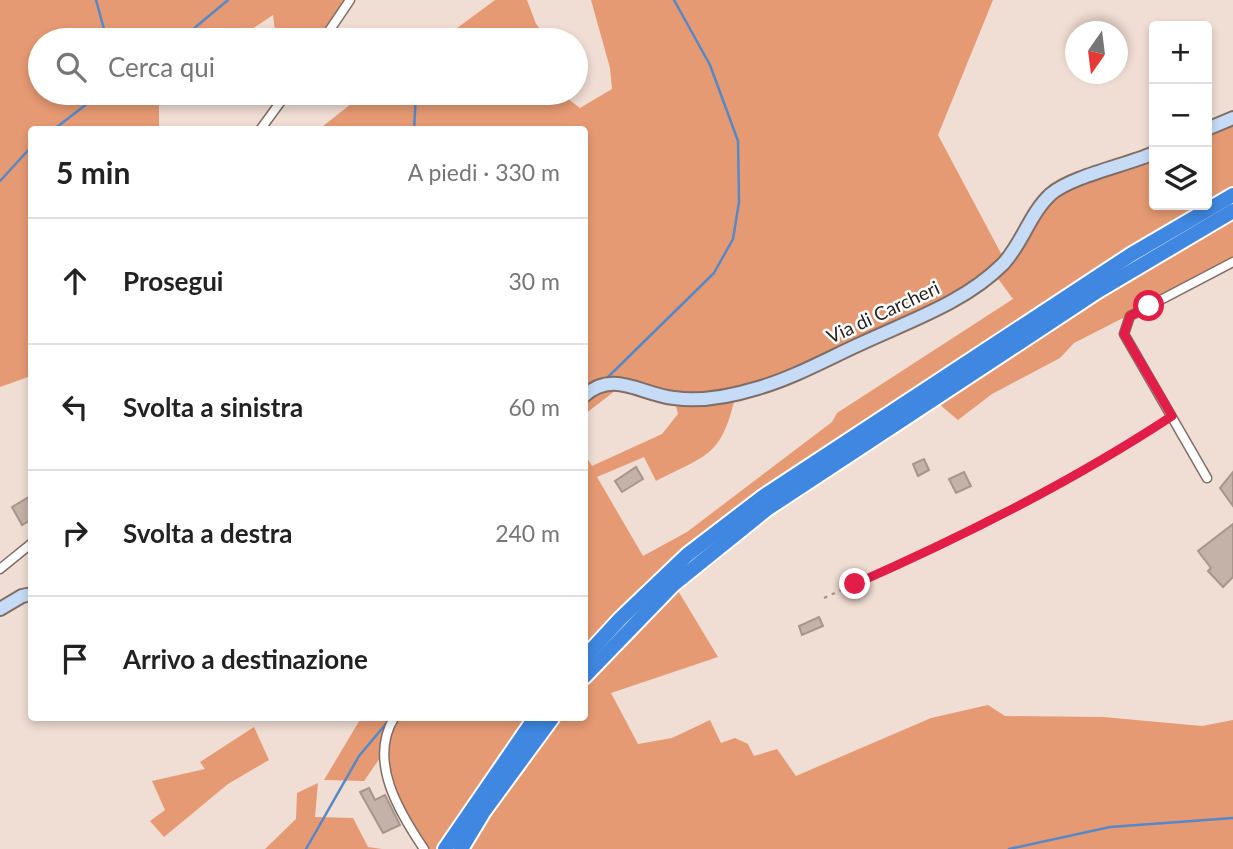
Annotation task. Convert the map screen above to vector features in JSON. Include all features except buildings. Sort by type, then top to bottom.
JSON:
[{"type":"highway","points":[[588,654],[679,563],[764,496],[1132,254],[1233,195]]},
{"type":"highway","points":[[588,673],[674,584],[767,509],[1087,298],[1175,243],[1233,211]]},
{"type":"highway","points":[[445,849],[534,721]]},
{"type":"highway","points":[[461,849],[484,811],[550,721]]},
{"type":"street","points":[[331,28],[350,0]]},
{"type":"street","points":[[263,126],[278,105]]},
{"type":"street","points":[[1212,127],[1233,118]]},
{"type":"street","name":"Via di Carcheri","points":[[588,392],[609,383],[624,384],[674,398],[719,397],[760,388],[814,366],[961,297],[984,281],[1005,261],[1052,193],[1149,155]]},
{"type":"street","points":[[1207,478],[1124,334],[1130,316],[1233,262]]},
{"type":"street","points":[[0,569],[28,546]]},
{"type":"street","points":[[0,609],[28,595]]},
{"type":"street","points":[[392,721],[387,731],[383,754],[385,771],[409,827],[424,849]]},
{"type":"path","points":[[824,598],[908,561],[1042,493],[1124,447],[1172,416]]},
{"type":"shaded area","points":[[0,0],[350,0],[331,28],[275,28],[273,15],[254,28],[28,28],[28,105],[159,105],[159,126],[28,126],[28,377],[0,387]]},
{"type":"shaded area","points":[[495,0],[527,0],[540,28],[457,28]]},
{"type":"shaded area","points":[[591,0],[993,0],[938,135],[1005,261],[1052,193],[1149,155],[1149,210],[1210,210],[721,528],[588,655],[588,460],[592,466],[662,434],[678,414],[674,398],[624,384],[588,412],[588,126],[323,126],[350,105],[576,105],[580,108],[612,89],[610,68]],"holes":[[[994,273],[1013,299],[837,413],[832,422],[687,532],[643,556],[597,477],[644,457],[656,481],[689,465],[719,441],[731,414],[736,393],[961,297]]]},
{"type":"shaded area","points":[[1233,118],[1233,195],[1212,209],[1212,127]]},
{"type":"shaded area","points":[[1233,211],[1233,262],[1074,343],[1060,358],[992,394],[958,420],[933,399]]},
{"type":"shaded area","points":[[674,584],[718,657],[611,693],[638,744],[672,738],[710,720],[721,743],[735,738],[748,744],[754,756],[777,749],[796,776],[931,718],[988,705],[1005,716],[1103,717],[1202,726],[1233,720],[1233,849],[461,849],[550,721],[588,721],[588,674]]},
{"type":"shaded area","points":[[359,721],[533,721],[445,849],[424,849],[409,827],[382,755],[364,781],[324,780]]},
{"type":"shaded area","points":[[254,727],[269,760],[228,784],[164,837],[150,821],[165,810],[152,781],[205,769],[200,762]]},
{"type":"shaded area","points":[[318,783],[315,817],[353,818],[368,847],[382,849],[265,849],[296,819],[297,793]]},
{"type":"waterway","points":[[96,0],[104,28]]},
{"type":"waterway","points":[[194,28],[228,0]]},
{"type":"waterway","points":[[608,377],[714,273],[733,239],[739,202],[738,141],[710,65],[674,0]]},
{"type":"waterway","points":[[58,126],[85,105]]},
{"type":"waterway","points":[[414,126],[415,105]]},
{"type":"waterway","points":[[0,181],[28,150]]},
{"type":"waterway","points":[[306,849],[359,756],[388,721]]},
{"type":"waterway","points":[[1009,849],[1110,827],[1233,818]]},
{"type":"route","points":[[855,584],[908,561],[1042,493],[1124,447],[1172,416],[1124,334],[1130,316],[1149,306]]}]
